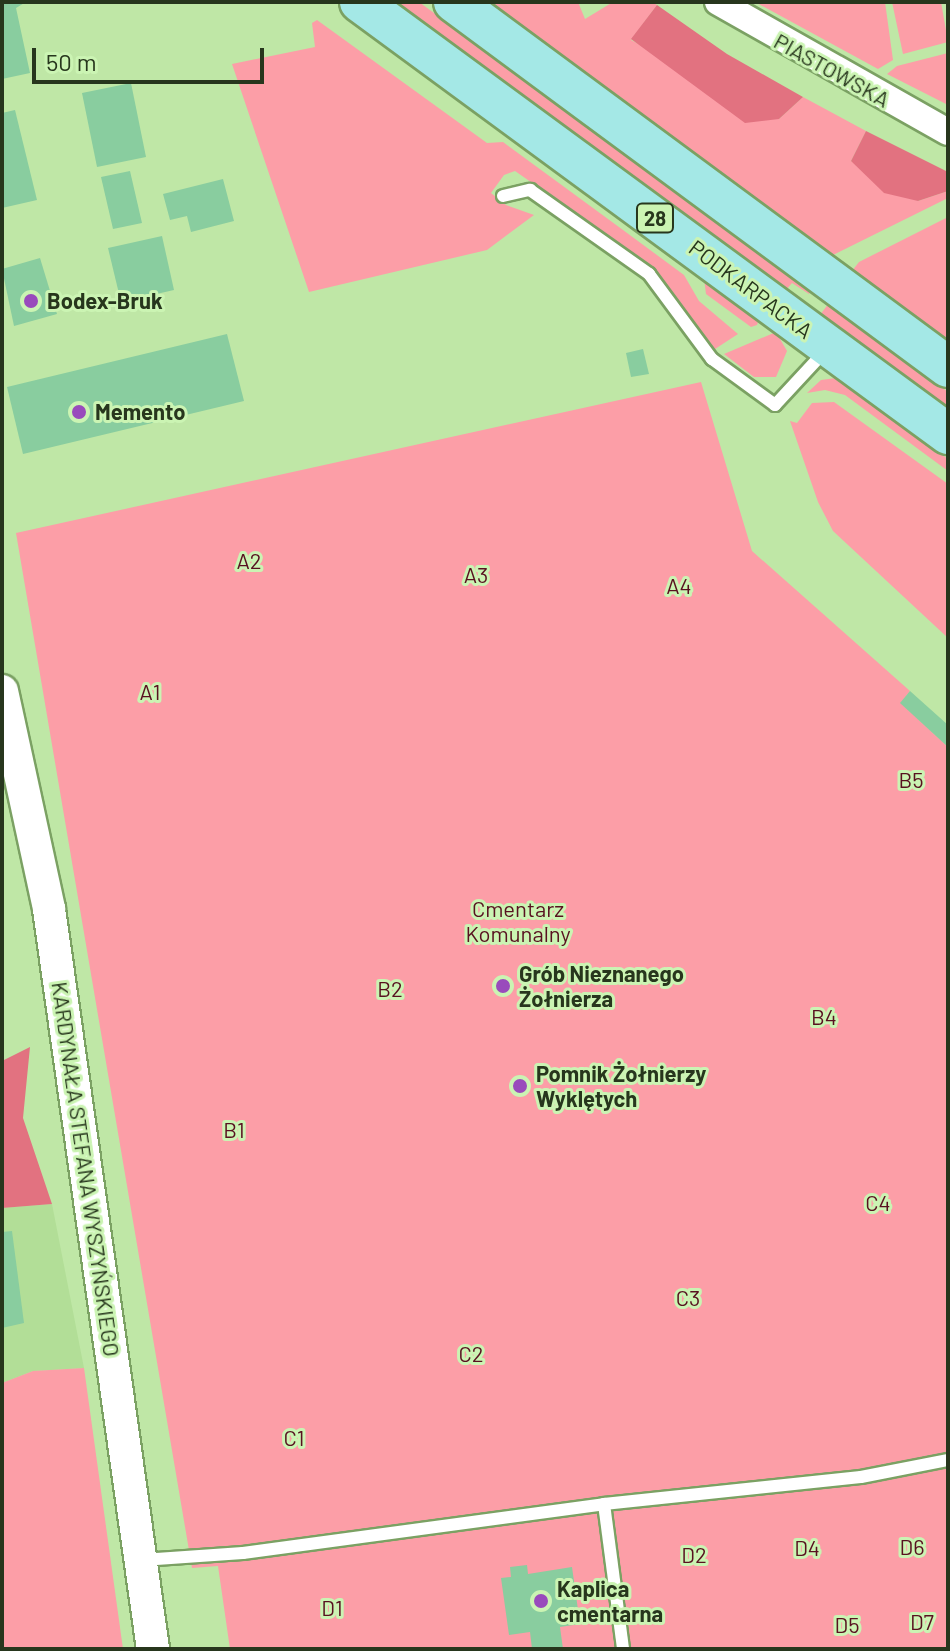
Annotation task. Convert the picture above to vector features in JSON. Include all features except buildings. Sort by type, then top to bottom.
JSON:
[{"type":"main road","name":"PODKARPACKA","points":[[360,2],[948,434]]},
{"type":"main road","name":"28","points":[[454,2],[948,367]]},
{"type":"street","name":"PIASTOWSKA","points":[[718,2],[948,132]]},
{"type":"street","name":"KARDYNAŁA STEFANA WYSZYŃSKIEGO","points":[[2,691],[49,909],[153,1649]]},
{"type":"lane","points":[[503,196],[530,190],[649,274],[712,359],[775,405],[828,347]]},
{"type":"lane","points":[[141,1560],[243,1553],[604,1504],[861,1477],[948,1460]]},
{"type":"lane","points":[[604,1504],[623,1649]]},
{"type":"shaded area","points":[[657,5],[727,54],[803,97],[779,119],[745,123],[631,39]]},
{"type":"shaded area","points":[[866,131],[948,172],[948,191],[918,201],[884,193],[851,161]]},
{"type":"shaded area","points":[[30,1047],[23,1118],[52,1204],[2,1208],[2,1061]]},
{"type":"shaded area","points":[[52,1204],[84,1368],[33,1371],[2,1383],[2,1208]]},
{"type":"green space","points":[[393,2],[419,2],[811,290],[809,294],[792,283],[786,290]]},
{"type":"green space","points":[[488,2],[578,2],[585,19],[613,2],[652,2],[657,5],[631,40],[779,119],[803,97],[866,131],[851,161],[918,201],[948,191],[948,198],[831,256]]},
{"type":"green space","points":[[755,2],[885,2],[893,60],[878,69]]},
{"type":"green space","points":[[892,2],[941,2],[948,42],[903,54]]},
{"type":"green space","points":[[317,20],[487,143],[503,142],[684,275],[699,301],[738,334],[715,349],[652,266],[515,171],[504,175],[491,193],[506,205],[534,215],[487,250],[309,292],[232,64],[315,47],[312,23]]},
{"type":"green space","points":[[948,53],[948,105],[887,74],[897,66]]},
{"type":"green space","points":[[948,217],[948,341],[852,271],[859,262]]},
{"type":"green space","points":[[704,278],[759,319],[757,325],[751,327],[706,294]]},
{"type":"green space","points":[[829,303],[948,392],[948,409],[820,315]]},
{"type":"green space","points":[[776,332],[787,351],[776,377],[754,377],[724,354]]},
{"type":"green space","points":[[836,378],[948,459],[948,471],[845,395],[825,390],[807,393],[821,380]]},
{"type":"green space","name":"Cmentarz Komunalny","points":[[701,382],[752,551],[910,691],[901,703],[948,747],[948,1649],[230,1649],[218,1566],[192,1568],[16,533]]},
{"type":"green space","points":[[834,402],[948,484],[948,638],[833,531],[818,502],[790,421],[797,423],[812,403]]},
{"type":"green space","points":[[84,1368],[123,1649],[2,1649],[2,1383],[33,1371]]},
{"type":"place","name":"Bodex-Bruk","points":[[31,301]]},
{"type":"place","name":"Memento","points":[[79,412]]},
{"type":"place","name":"Grób Nieznanego Żołnierza","points":[[503,986]]},
{"type":"place","name":"Pomnik Żołnierzy Wyklętych","points":[[520,1086]]},
{"type":"place","name":"Kaplica cmentarna","points":[[541,1601]]},
{"type":"park label","name":"A2","points":[[249,561]]},
{"type":"park label","name":"A3","points":[[476,575]]},
{"type":"park label","name":"A4","points":[[679,586]]},
{"type":"park label","name":"A1","points":[[150,692]]},
{"type":"park label","name":"B5","points":[[911,780]]},
{"type":"park label","name":"B2","points":[[390,989]]},
{"type":"park label","name":"B4","points":[[824,1017]]},
{"type":"park label","name":"B1","points":[[234,1130]]},
{"type":"park label","name":"C4","points":[[878,1203]]},
{"type":"park label","name":"C3","points":[[688,1298]]},
{"type":"park label","name":"C2","points":[[471,1354]]},
{"type":"park label","name":"C1","points":[[294,1438]]},
{"type":"park label","name":"D6","points":[[912,1547]]},
{"type":"park label","name":"D4","points":[[807,1548]]},
{"type":"park label","name":"D2","points":[[694,1555]]},
{"type":"park label","name":"D1","points":[[332,1608]]},
{"type":"park label","name":"D7","points":[[922,1622]]},
{"type":"park label","name":"D5","points":[[847,1625]]}]
